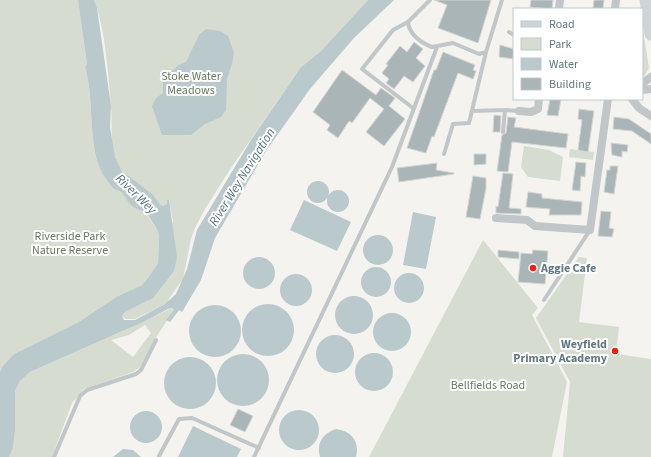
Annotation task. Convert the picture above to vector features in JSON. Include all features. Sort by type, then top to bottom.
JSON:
[{"type":"main road","points":[[646,0],[651,34]]},
{"type":"street","points":[[643,83],[651,77]]},
{"type":"street","points":[[519,111],[531,112],[538,109],[540,100]]},
{"type":"street","points":[[496,218],[527,220],[534,226],[590,230],[608,100]]},
{"type":"street","points":[[633,100],[639,108],[651,116]]},
{"type":"lane","points":[[413,108],[362,68],[393,30],[408,22],[430,0]]},
{"type":"lane","points":[[444,154],[453,124],[469,123],[486,52],[502,0]]},
{"type":"lane","points":[[408,22],[408,28],[412,34],[427,45],[437,47],[453,43],[479,54],[486,52]]},
{"type":"lane","points":[[509,32],[513,34]]},
{"type":"lane","points":[[254,457],[392,167],[437,47]]},
{"type":"lane","points":[[503,132],[505,110]]},
{"type":"lane","points":[[472,111],[519,111]]},
{"type":"lane","points":[[544,300],[590,230]]},
{"type":"lane","points":[[54,457],[68,420],[80,396],[87,390],[136,374],[141,370],[156,340]]},
{"type":"lane","points":[[159,456],[176,422],[183,418],[192,418],[259,448]]},
{"type":"green space","name":"Riverside Park Nature Reserve","points":[[0,0],[78,0],[87,64],[85,67],[90,93],[94,148],[97,161],[102,173],[114,188],[122,193],[132,206],[145,212],[158,231],[159,238],[158,263],[142,285],[118,296],[77,323],[14,354],[0,372]]},
{"type":"green space","name":"Stoke Water Meadows","points":[[94,0],[368,0],[321,51],[301,67],[231,168],[205,209],[195,228],[191,239],[183,279],[168,300],[169,302],[135,319],[125,319],[122,316],[125,312],[149,300],[173,221],[169,200],[167,204],[162,206],[148,192],[125,174],[115,155],[112,140],[111,108],[106,53],[101,24]]},
{"type":"green space","points":[[643,30],[649,68],[643,78]]},
{"type":"green space","points":[[524,146],[549,150],[563,157],[560,181],[528,177],[521,167]]},
{"type":"green space","points":[[570,149],[594,152],[593,160],[569,157]]},
{"type":"green space","name":"Bellfields Road","points":[[483,240],[538,308],[532,315],[567,382],[552,457],[369,457]]},
{"type":"green space","points":[[579,257],[587,258],[579,322],[619,327],[616,354],[651,359],[651,457],[563,457],[570,382],[536,318]]},
{"type":"green space","points":[[172,308],[174,310],[155,339],[140,367],[133,372],[84,389],[72,403],[52,457],[9,457],[13,448],[15,431],[15,391],[20,381],[30,372]],"holes":[[[145,325],[151,333],[133,357],[111,340],[129,335]]]},
{"type":"water","points":[[78,0],[94,0],[97,8],[111,106],[110,127],[115,157],[122,171],[152,194],[162,206],[167,204],[167,200],[169,200],[177,257],[174,271],[153,298],[125,312],[122,316],[124,320],[135,320],[165,304],[176,294],[187,269],[197,230],[251,140],[301,67],[321,51],[368,0],[394,0],[354,38],[310,89],[266,151],[215,238],[201,280],[182,312],[179,310],[170,322],[166,320],[174,310],[172,308],[168,309],[143,322],[30,372],[20,381],[15,391],[15,431],[13,448],[9,457],[0,457],[0,372],[3,366],[14,354],[77,323],[118,296],[142,285],[158,263],[158,231],[146,212],[132,206],[120,191],[113,188],[102,173],[97,161],[94,148],[90,93],[85,67],[87,64]]},
{"type":"water","points":[[206,29],[220,31],[228,36],[234,53],[227,79],[226,110],[221,117],[205,124],[191,135],[162,135],[152,106],[156,98],[163,93],[163,78],[179,65],[186,62],[199,35]]},
{"type":"water","points":[[318,181],[326,184],[329,192],[326,200],[318,203],[310,200],[307,192],[310,184]]},
{"type":"water","points":[[338,190],[346,193],[349,201],[346,209],[338,212],[330,209],[327,201],[330,193]]},
{"type":"water","points":[[304,200],[351,222],[337,251],[290,230]]},
{"type":"water","points":[[413,212],[436,217],[426,269],[403,265]]},
{"type":"water","points":[[378,235],[389,239],[393,250],[389,261],[378,265],[367,261],[363,250],[367,239]]},
{"type":"water","points":[[256,257],[262,257],[272,264],[275,273],[274,279],[268,286],[262,289],[256,289],[246,282],[243,276],[243,270],[250,260]]},
{"type":"water","points":[[376,267],[387,271],[391,282],[387,293],[376,297],[365,293],[361,282],[365,271]]},
{"type":"water","points":[[409,273],[420,277],[424,288],[420,299],[409,303],[398,299],[394,288],[398,277]]},
{"type":"water","points":[[293,274],[299,274],[309,281],[312,290],[311,296],[305,303],[299,306],[293,306],[283,299],[280,293],[280,287],[287,277]]},
{"type":"water","points":[[350,296],[358,296],[368,301],[372,308],[372,322],[368,329],[358,334],[350,334],[340,329],[338,326],[335,319],[335,311],[340,301],[343,299]]},
{"type":"water","points":[[268,304],[278,306],[286,312],[292,320],[294,330],[292,340],[286,348],[278,354],[268,356],[258,354],[250,348],[244,340],[242,330],[244,320],[250,312],[258,306]]},
{"type":"water","points":[[215,305],[225,307],[233,313],[239,321],[241,331],[239,341],[233,349],[225,355],[215,357],[205,355],[197,349],[191,341],[189,331],[191,321],[197,313],[205,307]]},
{"type":"water","points":[[388,313],[396,313],[406,318],[410,325],[410,339],[406,346],[396,351],[388,351],[378,346],[376,343],[373,336],[373,328],[378,318],[381,316]]},
{"type":"water","points":[[331,335],[339,335],[349,340],[353,347],[353,361],[349,368],[339,373],[331,373],[321,368],[319,365],[316,358],[316,350],[321,340],[324,338]]},
{"type":"water","points":[[370,353],[378,353],[388,358],[392,365],[392,379],[388,386],[378,391],[370,391],[360,386],[358,383],[355,376],[355,368],[360,358],[363,356]]},
{"type":"water","points":[[243,354],[253,356],[261,362],[267,370],[269,380],[267,390],[261,398],[253,404],[243,406],[233,404],[225,398],[219,390],[217,380],[219,370],[225,362],[233,356]]},
{"type":"water","points":[[190,357],[200,359],[208,365],[214,373],[216,383],[214,393],[208,401],[200,407],[190,409],[180,407],[172,401],[166,393],[164,383],[166,373],[172,365],[180,359]]},
{"type":"water","points":[[299,410],[313,416],[319,430],[313,444],[299,450],[285,444],[279,430],[285,416]]},
{"type":"water","points":[[143,411],[149,411],[159,418],[162,427],[161,433],[155,440],[149,443],[143,443],[133,436],[130,430],[130,424],[137,414]]},
{"type":"water","points":[[193,426],[241,449],[237,457],[178,457]]},
{"type":"water","points":[[336,429],[346,432],[354,438],[357,447],[356,457],[320,457],[319,447],[322,439],[327,433]]},
{"type":"water","points":[[123,449],[133,450],[141,457],[113,457]]},
{"type":"building","points":[[434,0],[491,0],[478,43],[438,28],[447,5]]},
{"type":"building","points":[[531,0],[553,0],[552,8],[530,7]]},
{"type":"building","points":[[594,0],[604,0],[603,8],[593,8]]},
{"type":"building","points":[[414,42],[423,49],[416,58],[425,66],[413,82],[404,76],[394,89],[386,83],[389,79],[382,73],[388,65],[386,64],[400,46],[407,52]]},
{"type":"building","points":[[500,45],[513,49],[513,59],[499,57]]},
{"type":"building","points":[[443,52],[475,65],[473,70],[476,71],[473,79],[458,73],[434,137],[432,136],[426,153],[407,148],[434,70],[436,70]]},
{"type":"building","points":[[342,70],[376,95],[381,88],[395,98],[389,106],[405,119],[384,146],[366,132],[384,109],[370,98],[352,123],[349,121],[338,138],[327,130],[330,125],[313,112]]},
{"type":"building","points":[[550,100],[561,100],[558,116],[547,115]]},
{"type":"building","points":[[579,109],[594,111],[588,152],[578,150],[582,120],[578,119]]},
{"type":"building","points":[[494,115],[501,116],[500,132],[493,132]]},
{"type":"building","points":[[508,117],[516,118],[514,127],[568,134],[566,148],[512,142],[508,172],[497,171],[502,135],[506,133]]},
{"type":"building","points":[[614,117],[629,119],[651,134],[651,144],[632,131],[613,129]]},
{"type":"building","points":[[611,143],[628,145],[627,152],[622,151],[622,157],[612,155]]},
{"type":"building","points":[[474,154],[486,154],[486,164],[474,165]]},
{"type":"building","points":[[576,162],[586,163],[585,177],[581,176],[580,191],[572,190]]},
{"type":"building","points":[[437,163],[436,170],[454,174],[399,182],[397,168]]},
{"type":"building","points":[[610,166],[618,166],[614,194],[604,192],[607,170],[610,170]]},
{"type":"building","points":[[503,173],[513,174],[509,208],[521,209],[521,214],[496,213],[496,206],[498,207]]},
{"type":"building","points":[[473,176],[486,178],[486,188],[480,219],[466,217]]},
{"type":"building","points":[[528,192],[542,194],[542,198],[582,202],[581,215],[549,215],[550,209],[526,207]]},
{"type":"building","points":[[601,211],[611,212],[609,228],[614,229],[612,237],[598,236]]},
{"type":"building","points":[[498,250],[519,252],[519,259],[498,257]]},
{"type":"building","name":"Aggie Cafe","points":[[533,250],[548,251],[545,284],[518,282],[521,253],[532,254]]},
{"type":"building","points":[[238,409],[253,416],[245,432],[230,425]]},
{"type":"place","name":"Aggie Cafe","points":[[533,268]]},
{"type":"place","name":"Weyfield Primary Academy","points":[[615,351]]},
{"type":"water label","name":"River Wey Navigation","points":[[242,177]]},
{"type":"water label","name":"River Wey","points":[[136,194]]}]
